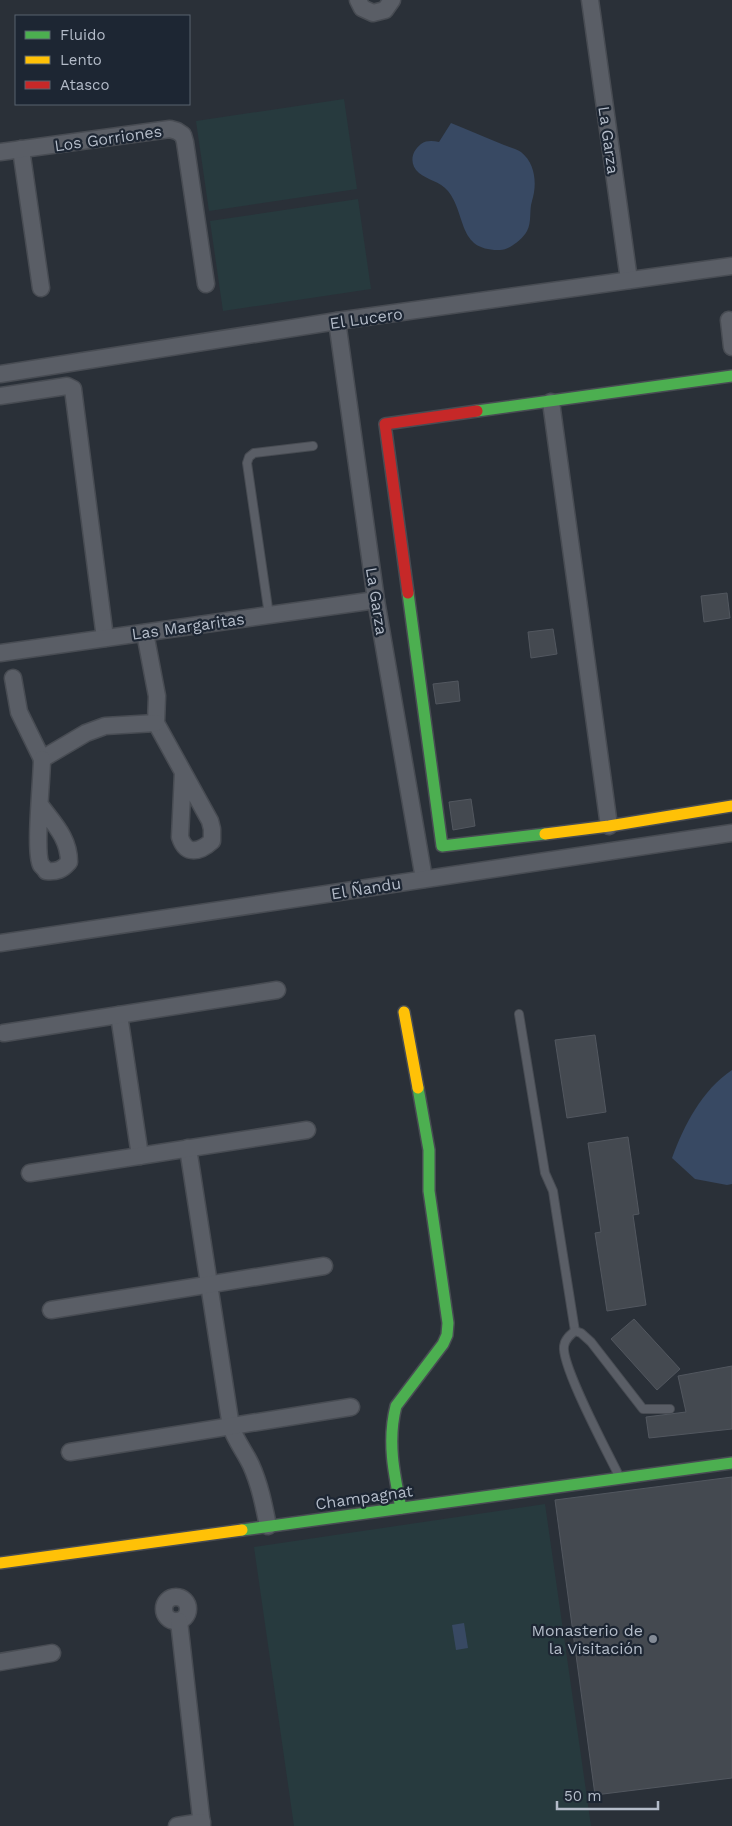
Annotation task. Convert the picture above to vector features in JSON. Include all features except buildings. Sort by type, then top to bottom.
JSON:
[{"type":"street","points":[[358,0],[362,8],[373,13],[385,10],[392,0]]},
{"type":"street","name":"La Garza","points":[[590,0],[629,280]]},
{"type":"street","name":"Los Gorriones","points":[[0,152],[170,129],[178,130],[184,135],[206,284]]},
{"type":"street","points":[[21,149],[40,288]]},
{"type":"street","name":"El Lucero","points":[[0,374],[337,321],[732,266]]},
{"type":"street","points":[[728,320],[732,347]]},
{"type":"street","name":"La Garza","points":[[337,321],[376,600],[424,879]]},
{"type":"street","points":[[732,376],[385,424],[442,846],[609,826],[732,806]]},
{"type":"street","points":[[0,396],[67,386],[73,389],[105,638]]},
{"type":"street","points":[[551,402],[609,826]]},
{"type":"street","name":"Las Margaritas","points":[[0,653],[376,600]]},
{"type":"street","points":[[145,632],[157,696],[156,723],[183,772]]},
{"type":"street","points":[[12,678],[19,712],[42,759],[40,805]]},
{"type":"street","points":[[42,759],[86,733],[105,726],[156,723]]},
{"type":"street","name":"El Ñandu","points":[[0,943],[732,833]]},
{"type":"street","points":[[4,1033],[278,990]]},
{"type":"street","points":[[401,1508],[396,1484],[390,1429],[392,1417],[396,1406],[443,1344],[447,1334],[448,1322],[429,1191],[430,1150],[404,1012]]},
{"type":"street","points":[[119,1015],[140,1156]]},
{"type":"street","points":[[30,1174],[306,1130]]},
{"type":"street","points":[[188,1148],[231,1427],[235,1439],[250,1463],[257,1479],[268,1526]]},
{"type":"street","points":[[51,1310],[324,1266]]},
{"type":"street","points":[[70,1452],[351,1407]]},
{"type":"street","name":"Champagnat","points":[[0,1563],[732,1463]]},
{"type":"street","points":[[177,1826],[202,1824],[179,1621]]},
{"type":"street","points":[[0,1662],[52,1653]]},
{"type":"lane","points":[[269,615],[247,463],[249,457],[254,452],[313,446]]},
{"type":"lane","points":[[519,1014],[546,1173],[553,1192],[575,1331]]},
{"type":"lane","points":[[575,1331],[581,1333],[591,1342],[643,1409],[670,1409]]},
{"type":"lane","points":[[575,1331],[568,1337],[564,1347],[568,1369],[620,1478]]},
{"type":"green space","points":[[344,99],[357,189],[209,211],[196,121]]},
{"type":"green space","points":[[358,199],[371,289],[223,311],[210,221]]},
{"type":"green space","points":[[545,1504],[591,1826],[294,1826],[254,1547]]},
{"type":"water","points":[[451,123],[517,150],[530,162],[535,182],[529,227],[522,237],[504,250],[486,249],[476,245],[465,230],[454,200],[448,191],[419,173],[414,166],[412,158],[418,147],[426,142],[439,142]]},
{"type":"water","points":[[732,1070],[732,1184],[727,1185],[695,1179],[672,1158],[682,1133],[695,1109],[721,1078]]},
{"type":"water","points":[[464,1623],[468,1648],[456,1650],[452,1625]]},
{"type":"traffic: fast","points":[[477,411],[732,376]]},
{"type":"traffic: fast","points":[[408,593],[442,846],[545,834]]},
{"type":"traffic: fast","points":[[401,1508],[392,1457],[393,1419],[396,1406],[443,1344],[447,1335],[448,1323],[429,1191],[429,1150],[418,1088]]},
{"type":"traffic: fast","points":[[242,1530],[732,1463]]},
{"type":"traffic: slow","points":[[545,834],[609,826],[732,806]]},
{"type":"traffic: slow","points":[[404,1012],[418,1088]]},
{"type":"traffic: slow","points":[[0,1563],[242,1530]]},
{"type":"traffic: jam","points":[[408,593],[385,424],[477,411]]},
{"type":"place","name":"Monasterio de la Visitación","points":[[653,1639]]}]
